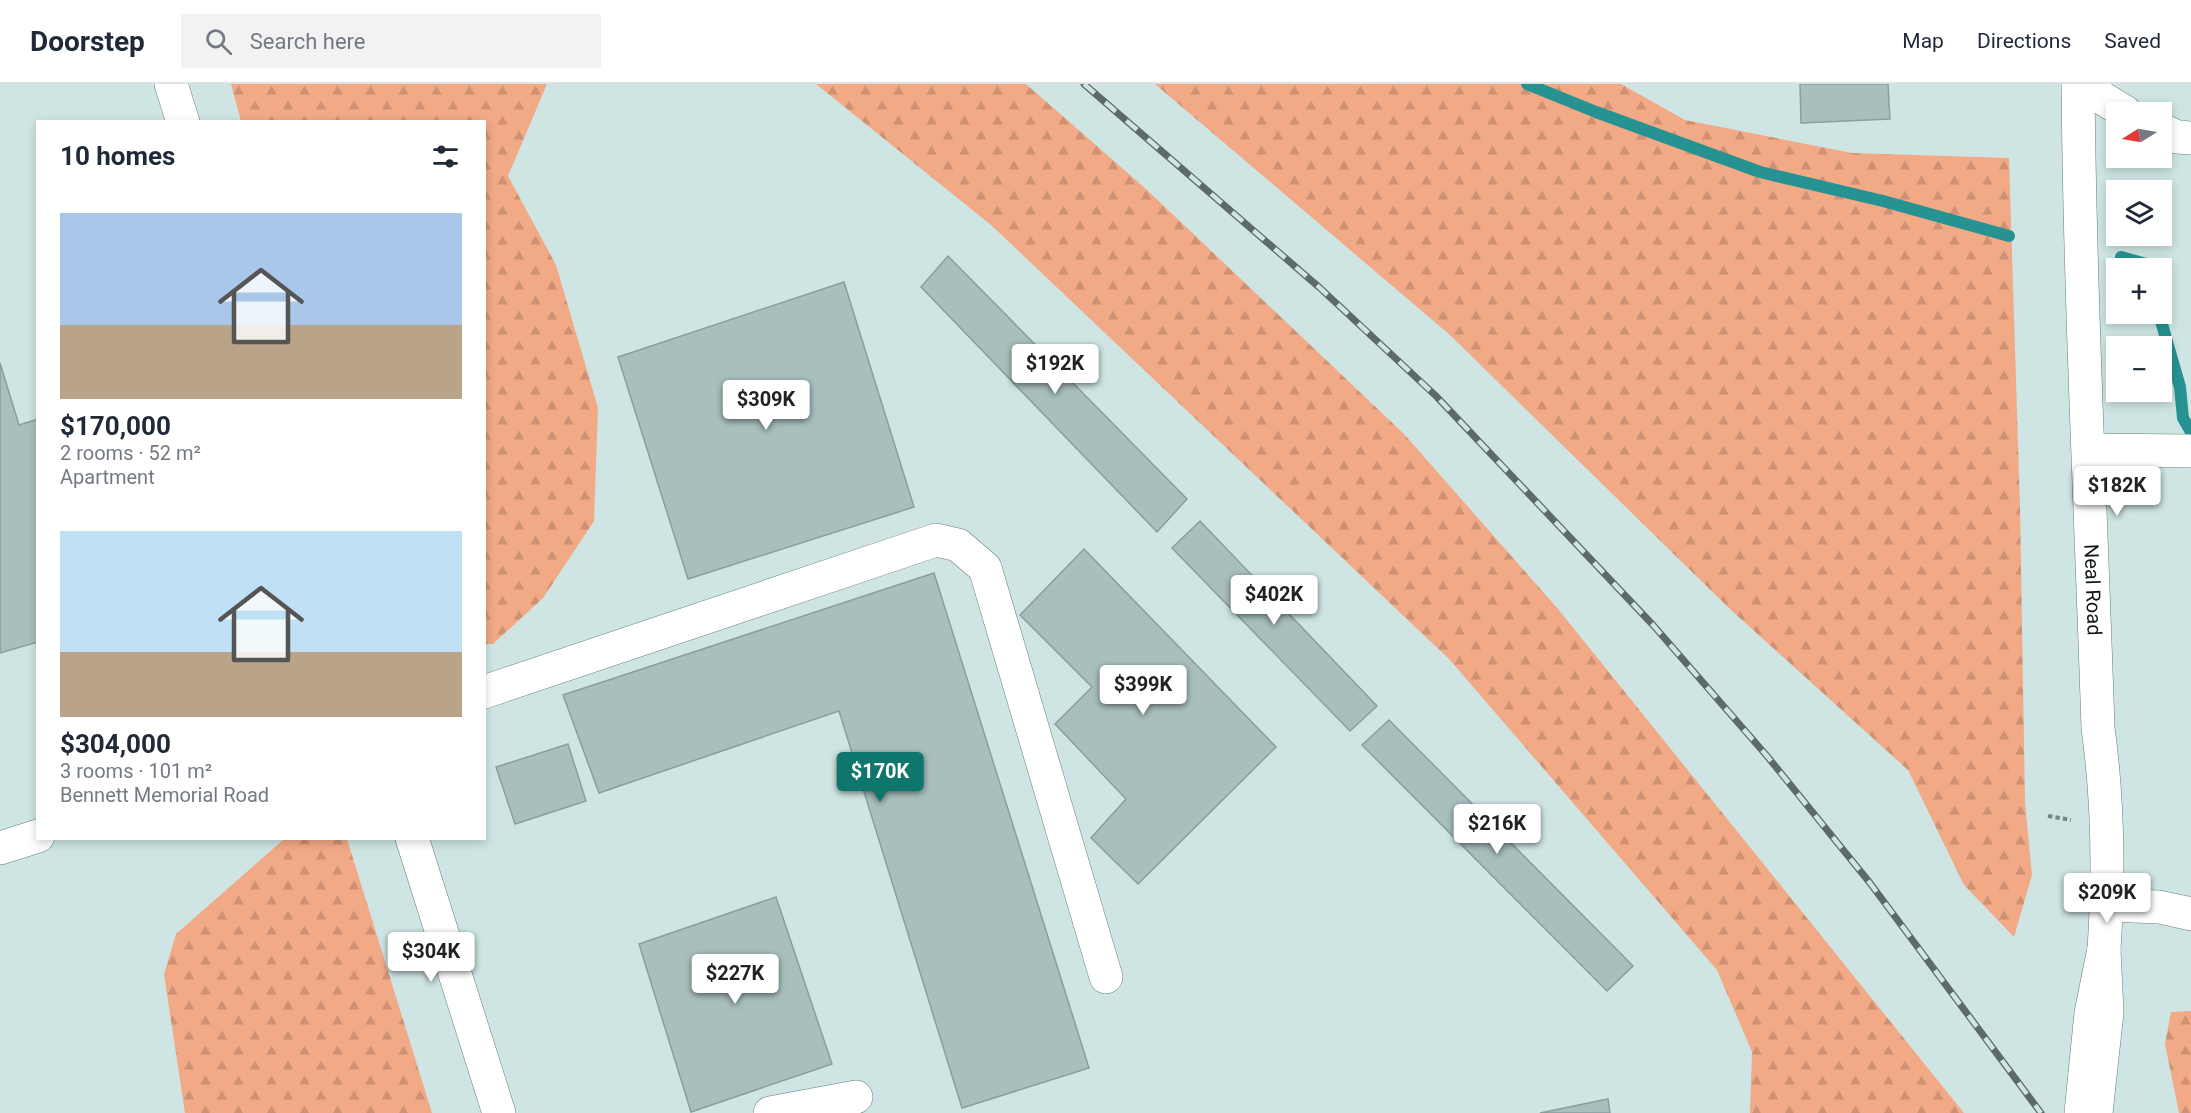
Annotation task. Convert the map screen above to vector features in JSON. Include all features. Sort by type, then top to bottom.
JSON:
[{"type":"street","points":[[171,84],[182,120]]},
{"type":"street","points":[[2078,84],[2108,102]]},
{"type":"street","name":"Neal Road","points":[[2078,84],[2080,240],[2098,728],[2103,762],[2107,905],[2104,949],[2107,1012],[2096,1113]]},
{"type":"street","points":[[2172,135],[2191,138]]},
{"type":"street","points":[[2089,450],[2184,451]]},
{"type":"street","points":[[486,691],[936,540],[958,545],[985,568],[1106,976]]},
{"type":"street","points":[[0,849],[36,838]]},
{"type":"street","points":[[413,840],[499,1113]]},
{"type":"street","points":[[2107,905],[2159,907],[2191,914]]},
{"type":"street","name":"Neal Road","points":[[2081,1113],[2091,1013],[2104,949]]},
{"type":"street","points":[[770,1113],[855,1097]]},
{"type":"path","points":[[2048,816],[2074,820]]},
{"type":"green space","points":[[231,84],[547,84],[508,176],[556,265],[598,408],[594,521],[543,598],[493,644],[486,644],[486,120],[241,120]]},
{"type":"green space","points":[[816,84],[1026,84],[1146,189],[1404,434],[1558,609],[1964,1113],[1750,1113],[1752,1052],[1717,970],[1449,659],[991,225]]},
{"type":"green space","points":[[1155,84],[1621,84],[1685,120],[1852,153],[2009,158],[2020,507],[2025,803],[2032,875],[2014,937],[1964,885],[1908,770],[1732,611],[1450,335]]},
{"type":"green space","points":[[283,840],[347,840],[432,1113],[185,1113],[164,974],[176,934]]},
{"type":"green space","points":[[2191,1011],[2191,1113],[2179,1113],[2165,1044],[2171,1012]]},
{"type":"building","points":[[1800,84],[1888,84],[1890,119],[1801,123]]},
{"type":"building","points":[[948,256],[1187,499],[1157,532],[921,287]]},
{"type":"building","points":[[844,282],[914,507],[688,579],[618,357]]},
{"type":"building","points":[[0,363],[19,425],[36,420],[36,643],[0,653]]},
{"type":"building","points":[[1200,521],[1377,706],[1350,731],[1172,548]]},
{"type":"building","points":[[1084,549],[1276,747],[1138,884],[1091,838],[1126,799],[1055,724],[1092,687],[1020,615]]},
{"type":"building","points":[[934,573],[1089,1068],[962,1108],[839,711],[599,793],[563,695]]},
{"type":"building","points":[[1389,720],[1633,966],[1607,991],[1362,745]]},
{"type":"building","points":[[568,744],[586,801],[515,824],[496,767]]},
{"type":"building","points":[[776,897],[832,1064],[691,1112],[639,944]]},
{"type":"building","points":[[1608,1099],[1610,1113],[1540,1113]]},
{"type":"waterway","points":[[1527,84],[1596,112],[1760,172],[1883,201],[2009,236]]},
{"type":"waterway","points":[[2162,324],[2180,387],[2183,418],[2191,432]]},
{"type":"railway","points":[[1084,84],[1320,288],[1436,396],[1653,625],[1767,756],[1870,883],[2041,1113]]}]
